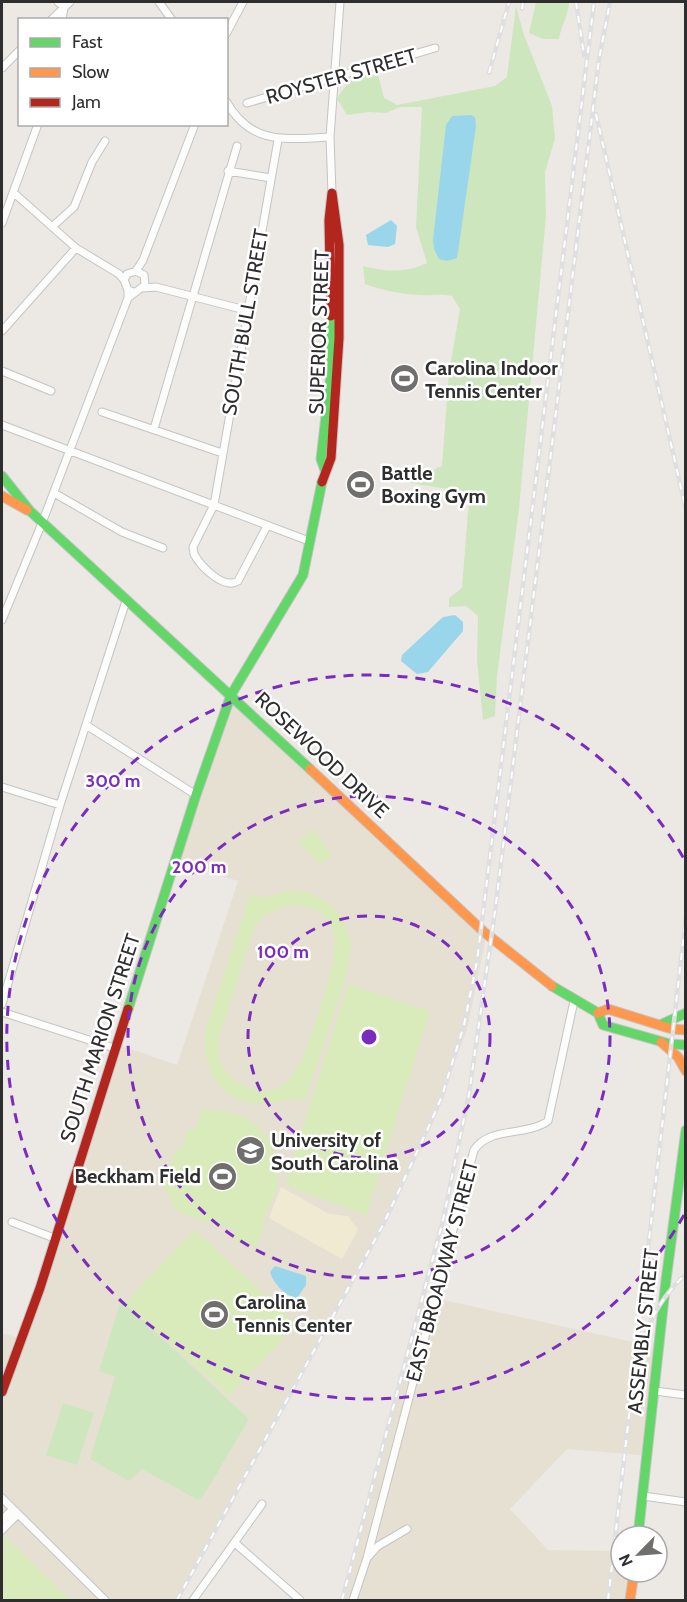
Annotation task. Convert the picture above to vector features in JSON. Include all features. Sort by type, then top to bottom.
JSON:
[{"type":"main road","name":"SUPERIOR STREET","points":[[231,695],[303,575],[325,470],[331,458],[339,366],[340,252],[338,216],[332,194]]},
{"type":"main road","name":"ROSEWOOD DRIVE","points":[[2,476],[42,523],[231,695],[484,932],[540,979],[598,1013],[603,1025],[661,1042],[686,1045]]},
{"type":"main road","name":"ROSEWOOD DRIVE","points":[[2,496],[30,511]]},
{"type":"main road","name":"SOUTH MARION STREET","points":[[2,1392],[40,1287],[114,1048],[137,985],[196,795],[231,695]]},
{"type":"main road","name":"ROSEWOOD DRIVE","points":[[598,1013],[608,1009],[660,1025],[686,1030]]},
{"type":"main road","points":[[660,1025],[686,1013]]},
{"type":"main road","points":[[661,1042],[678,1057],[686,1071]]},
{"type":"main road","name":"ASSEMBLY STREET","points":[[640,1524],[666,1280],[686,1130]]},
{"type":"main road","points":[[630,1600],[632,1584]]},
{"type":"street","points":[[58,2],[67,4]]},
{"type":"street","points":[[159,2],[171,18]]},
{"type":"street","points":[[228,30],[243,2]]},
{"type":"street","name":"SUPERIOR STREET","points":[[332,194],[330,137],[340,2]]},
{"type":"street","points":[[53,18],[67,4]]},
{"type":"street","name":"ROYSTER STREET","points":[[247,103],[435,48]]},
{"type":"street","points":[[2,68],[18,52]]},
{"type":"street","points":[[228,103],[248,128],[278,140],[330,137]]},
{"type":"street","points":[[2,223],[38,126]]},
{"type":"street","points":[[194,126],[139,272],[144,284],[152,287],[249,310]]},
{"type":"street","name":"SOUTH BULL STREET","points":[[267,525],[238,581],[229,585],[223,583],[194,554],[193,547],[214,505],[278,140]]},
{"type":"street","points":[[52,227],[74,207],[92,162],[105,141]]},
{"type":"street","points":[[154,429],[191,296],[237,146]]},
{"type":"street","points":[[228,171],[271,178]]},
{"type":"street","points":[[14,193],[76,248],[123,276],[130,293]]},
{"type":"street","points":[[2,331],[76,248]]},
{"type":"street","points":[[123,276],[139,272]]},
{"type":"street","points":[[2,620],[54,493],[130,293],[144,284]]},
{"type":"street","points":[[2,371],[51,391]]},
{"type":"street","points":[[102,412],[222,453]]},
{"type":"street","points":[[2,425],[309,541]]},
{"type":"street","points":[[54,493],[122,532],[163,548]]},
{"type":"street","points":[[2,1004],[60,805],[126,600]]},
{"type":"street","points":[[86,725],[196,795]]},
{"type":"street","points":[[2,787],[60,805]]},
{"type":"street","name":"EAST BROADWAY STREET","points":[[353,1600],[367,1558],[474,1150],[488,1136],[528,1131],[548,1121],[574,1001]]},
{"type":"street","points":[[2,1012],[114,1048]]},
{"type":"street","points":[[12,1222],[54,1238]]},
{"type":"street","points":[[655,1391],[686,1395]]},
{"type":"street","points":[[643,1496],[686,1502]]},
{"type":"street","points":[[2,1498],[105,1600]]},
{"type":"street","points":[[193,1600],[262,1504]]},
{"type":"street","points":[[2,1520],[16,1512]]},
{"type":"street","points":[[2,1530],[16,1512]]},
{"type":"street","points":[[367,1558],[378,1546],[407,1530]]},
{"type":"street","points":[[235,1543],[298,1600]]},
{"type":"shaded area","name":"University of South Carolina","points":[[234,693],[487,932],[467,1030],[436,1108],[380,1230],[268,1434],[229,1511],[176,1600],[2,1600],[2,1333],[21,1339],[119,1045],[177,1065],[238,881],[178,862]]},
{"type":"shaded area","points":[[421,1295],[660,1348],[650,1456],[567,1449],[510,1509],[548,1550],[609,1551],[609,1584],[635,1584],[633,1600],[341,1600]]},
{"type":"green space","points":[[536,2],[569,2],[559,39],[543,39],[529,33]]},
{"type":"green space","points":[[516,6],[524,35],[552,106],[555,139],[545,172],[546,216],[519,508],[497,676],[495,716],[483,720],[477,660],[478,616],[466,606],[449,607],[449,598],[462,588],[469,500],[453,490],[405,482],[401,476],[422,475],[442,466],[449,373],[460,309],[452,296],[405,294],[365,284],[363,266],[396,270],[411,269],[427,263],[416,227],[422,107],[400,107],[386,113],[369,112],[347,115],[337,99],[353,80],[370,75],[378,75],[384,98],[397,105],[495,86],[507,77]]},
{"type":"green space","points":[[314,829],[331,856],[320,864],[298,841]]},
{"type":"green space","points":[[288,890],[310,893],[329,903],[342,917],[351,945],[347,973],[305,1101],[292,1099],[260,1104],[245,1102],[233,1097],[215,1080],[206,1055],[206,1028],[250,894],[263,898]],"holes":[[[290,905],[311,908],[325,916],[332,928],[335,943],[330,976],[310,1040],[294,1072],[283,1084],[270,1091],[254,1090],[235,1080],[224,1068],[218,1052],[218,1040],[255,925],[266,914]]]},
{"type":"green space","points":[[348,984],[430,1011],[366,1215],[285,1185]]},
{"type":"green space","name":"Beckham Field","points":[[202,1109],[242,1116],[256,1125],[270,1142],[277,1163],[277,1186],[262,1221],[265,1222],[257,1247],[232,1240],[235,1229],[193,1218],[176,1210],[164,1187],[175,1149],[181,1150],[188,1129],[195,1130]]},
{"type":"green space","points":[[192,1231],[196,1231],[294,1322],[294,1327],[229,1396],[127,1305],[127,1301]]},
{"type":"green space","points":[[121,1300],[249,1419],[204,1495],[198,1500],[142,1469],[129,1481],[90,1459],[115,1377],[99,1371]]},
{"type":"green space","points":[[63,1403],[94,1413],[77,1465],[46,1455]]},
{"type":"green space","points":[[4,1536],[70,1600],[2,1600]]},
{"type":"sand","points":[[281,1187],[329,1214],[348,1216],[358,1230],[342,1259],[269,1218]]},
{"type":"water","points":[[471,115],[475,117],[476,126],[458,252],[457,258],[447,261],[439,259],[433,240],[446,125],[452,116]]},
{"type":"water","points":[[391,220],[397,226],[395,244],[388,247],[368,245],[366,235]]},
{"type":"water","points":[[455,615],[463,622],[463,631],[428,672],[417,674],[401,661],[402,655],[443,617]]},
{"type":"water","points":[[275,1266],[306,1276],[306,1285],[297,1298],[284,1292],[274,1280],[270,1272]]},
{"type":"railway","points":[[489,73],[509,2]]},
{"type":"railway","points":[[522,9],[523,2]]},
{"type":"railway","points":[[576,2],[584,55]]},
{"type":"railway","points":[[177,1600],[383,1225],[442,1096],[464,1025],[477,961],[594,2]]},
{"type":"railway","points":[[342,1600],[443,1220],[469,1094],[496,904],[599,59],[610,2]]},
{"type":"railway","points":[[596,114],[686,510]]},
{"type":"railway","points":[[608,1600],[686,916]]},
{"type":"railway","points":[[642,1343],[659,1306],[686,1274]]},
{"type":"traffic: fast","points":[[325,470],[321,459],[332,365],[331,316]]},
{"type":"traffic: fast","points":[[2,476],[30,511],[310,769]]},
{"type":"traffic: fast","points":[[128,1009],[196,795],[231,695],[303,575],[322,482]]},
{"type":"traffic: fast","points":[[552,986],[598,1013],[603,1025],[670,1044],[686,1045]]},
{"type":"traffic: fast","points":[[660,1025],[686,1013]]},
{"type":"traffic: fast","points":[[639,1524],[666,1280],[686,1130]]},
{"type":"traffic: slow","points":[[2,496],[27,510]]},
{"type":"traffic: slow","points":[[310,769],[484,932],[552,986]]},
{"type":"traffic: slow","points":[[598,1013],[608,1009],[672,1029],[686,1030]]},
{"type":"traffic: slow","points":[[661,1042],[678,1057],[686,1071]]},
{"type":"traffic: slow","points":[[630,1600],[632,1584]]},
{"type":"traffic: jam","points":[[322,482],[331,458],[339,338],[339,245],[332,193],[329,220],[331,316]]},
{"type":"traffic: jam","points":[[2,1392],[40,1288],[128,1009]]},
{"type":"place","name":"Carolina Indoor Tennis Center","points":[[404,379]]},
{"type":"place","name":"Battle Boxing Gym","points":[[360,485]]},
{"type":"place","name":"University of South Carolina","points":[[250,1151]]},
{"type":"place","name":"Beckham Field","points":[[222,1176]]},
{"type":"place","name":"Carolina Tennis Center","points":[[214,1314]]}]
